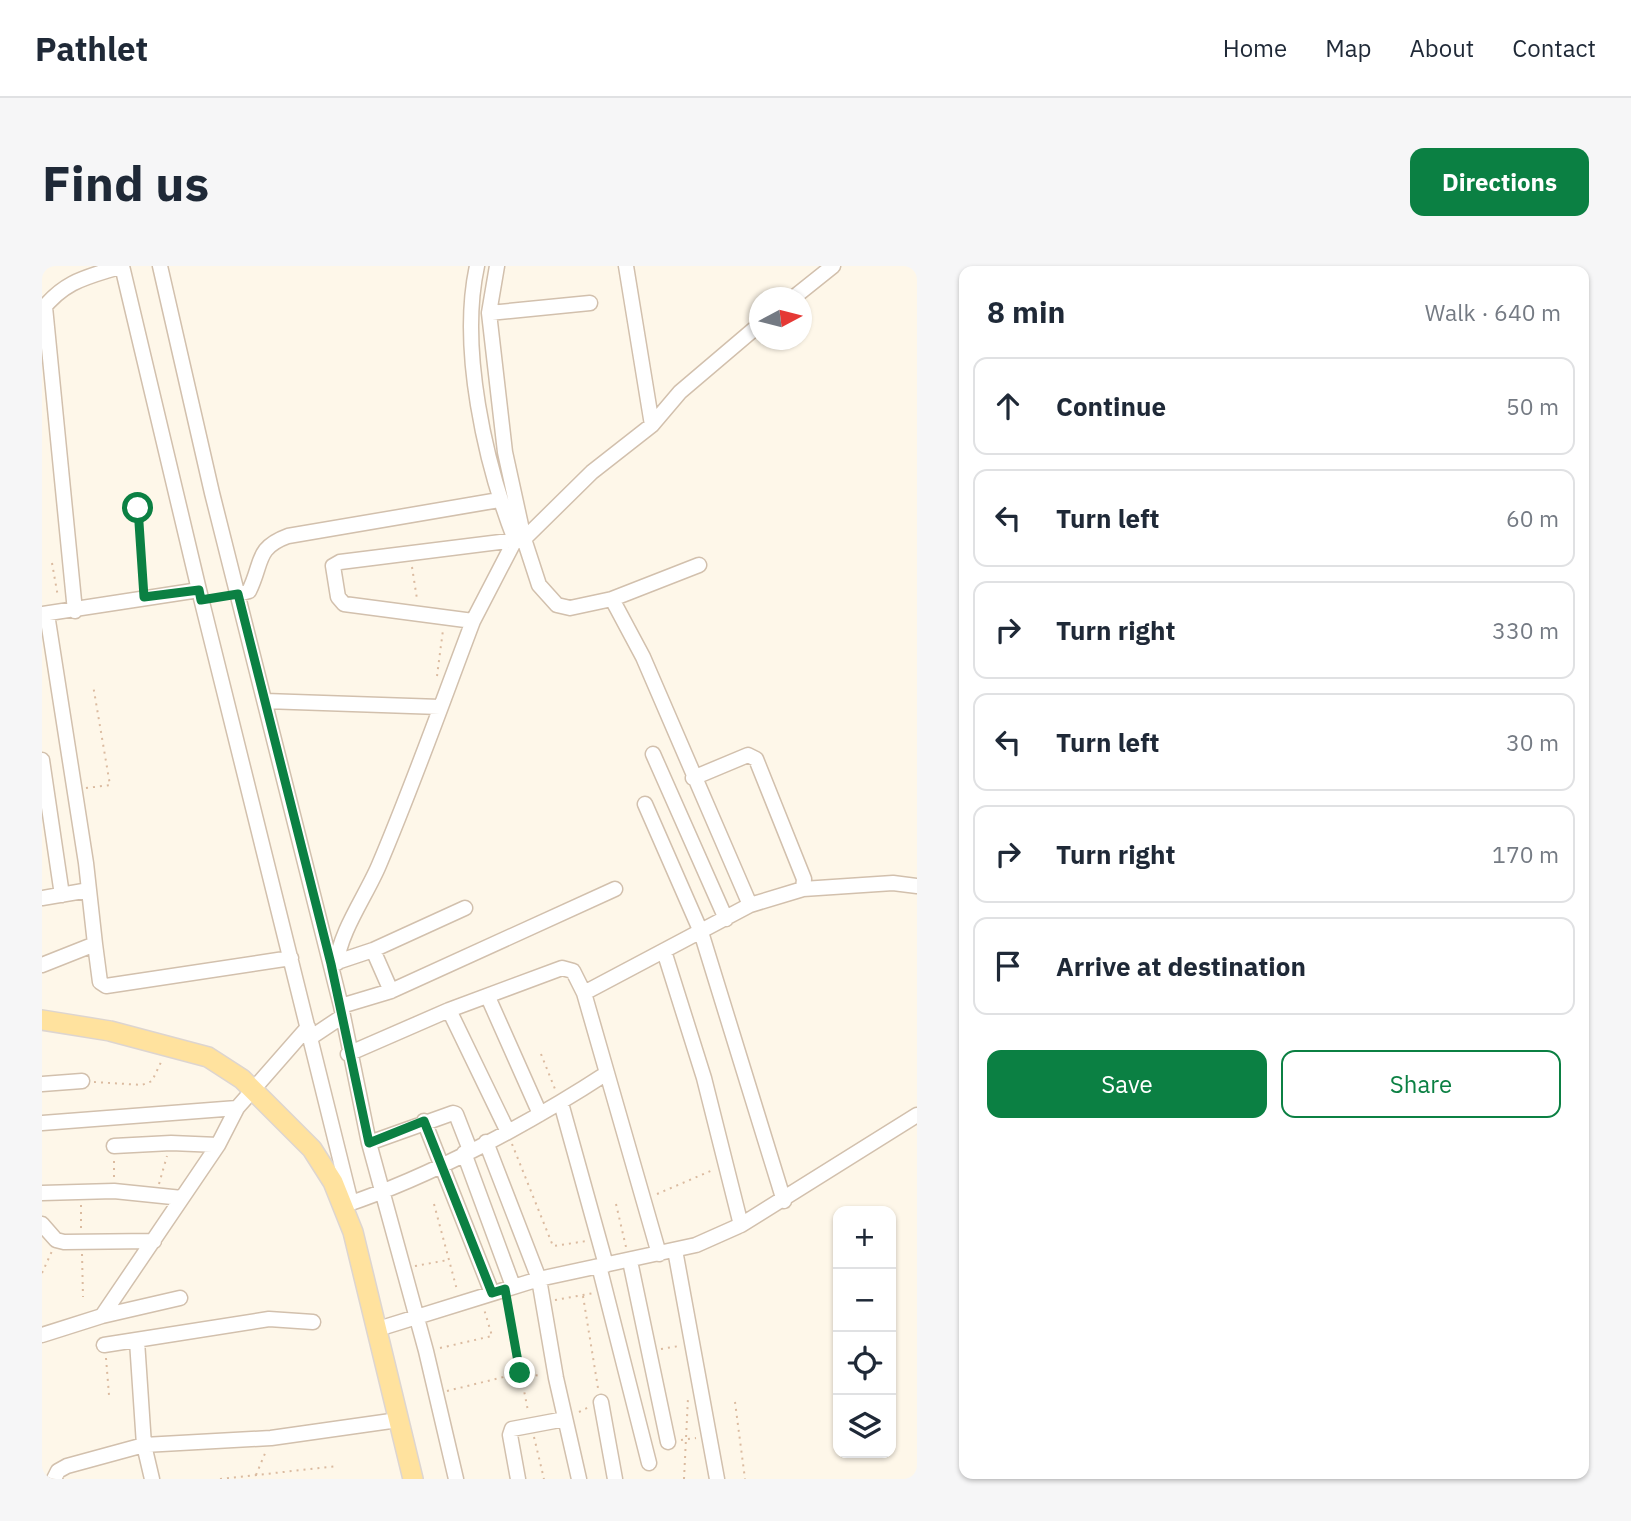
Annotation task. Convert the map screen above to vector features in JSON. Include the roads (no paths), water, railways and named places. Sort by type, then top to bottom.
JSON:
[{"type":"main road","points":[[47,1024],[110,1031],[208,1058],[242,1079],[324,1164],[347,1204],[413,1479]]},
{"type":"street","points":[[291,958],[106,986],[100,982],[74,789],[56,613],[43,308],[53,294],[69,283],[122,266],[199,590],[291,958],[309,1032],[347,1204],[486,1142],[561,1103],[607,1073]]},
{"type":"street","points":[[160,266],[238,594],[334,963],[348,1054],[369,1143],[384,1189],[426,1351],[456,1479]]},
{"type":"street","points":[[477,266],[471,294],[471,332],[488,461],[499,500],[539,585],[557,605],[570,608],[612,599],[699,565]]},
{"type":"street","points":[[497,266],[489,313],[505,452],[519,540]]},
{"type":"street","points":[[626,266],[652,425]]},
{"type":"street","points":[[807,287],[834,266]]},
{"type":"street","points":[[489,313],[590,303]]},
{"type":"street","points":[[334,963],[395,828],[473,621],[519,540],[592,472],[652,425],[680,392],[749,333]]},
{"type":"street","points":[[238,594],[249,591],[265,548],[272,542],[499,500]]},
{"type":"street","points":[[473,621],[344,604],[338,597],[333,566],[340,562],[519,540]]},
{"type":"street","points":[[56,613],[199,590]]},
{"type":"street","points":[[612,599],[643,657],[750,905]]},
{"type":"street","points":[[265,701],[440,707]]},
{"type":"street","points":[[653,754],[726,919]]},
{"type":"street","points":[[693,778],[754,756],[804,873],[803,889]]},
{"type":"street","points":[[42,760],[62,894]]},
{"type":"street","points":[[645,804],[701,932],[783,1200]]},
{"type":"street","points":[[584,993],[750,905],[803,889],[894,883],[917,886]]},
{"type":"street","points":[[102,1316],[218,1145],[237,1108],[309,1032],[342,1011],[615,889]]},
{"type":"street","points":[[42,898],[89,890]]},
{"type":"street","points":[[334,963],[373,950],[465,908]]},
{"type":"street","points":[[42,965],[95,944]]},
{"type":"street","points":[[373,950],[391,991]]},
{"type":"street","points":[[664,951],[704,1078],[741,1225]]},
{"type":"street","points":[[348,1054],[449,1010],[562,968],[573,971],[584,993],[659,1254]]},
{"type":"street","points":[[488,997],[540,1114]]},
{"type":"street","points":[[449,1010],[507,1130]]},
{"type":"street","points":[[42,1084],[82,1082]]},
{"type":"street","points":[[561,1103],[598,1239],[649,1463]]},
{"type":"street","points":[[42,1124],[237,1108]]},
{"type":"street","points":[[369,1143],[424,1121],[456,1114],[467,1151],[497,1291]]},
{"type":"street","points":[[378,1329],[539,1279],[630,1261],[711,1240],[783,1200],[917,1115]]},
{"type":"street","points":[[424,1121],[440,1164],[497,1291]]},
{"type":"street","points":[[486,1142],[539,1279],[556,1378],[579,1479]]},
{"type":"street","points":[[114,1146],[171,1143],[218,1145]]},
{"type":"street","points":[[42,1193],[114,1191],[182,1198]]},
{"type":"street","points":[[42,1224],[56,1240],[155,1241]]},
{"type":"street","points":[[675,1250],[690,1344],[717,1479]]},
{"type":"street","points":[[630,1261],[668,1442]]},
{"type":"street","points":[[42,1335],[102,1316],[180,1298]]},
{"type":"street","points":[[104,1345],[269,1319],[313,1322]]},
{"type":"street","points":[[137,1340],[144,1445],[152,1479]]},
{"type":"street","points":[[601,1402],[615,1479]]},
{"type":"street","points":[[518,1479],[511,1430],[531,1423],[565,1419]]},
{"type":"street","points":[[54,1479],[58,1471],[67,1466],[144,1445],[271,1438],[398,1420]]}]
